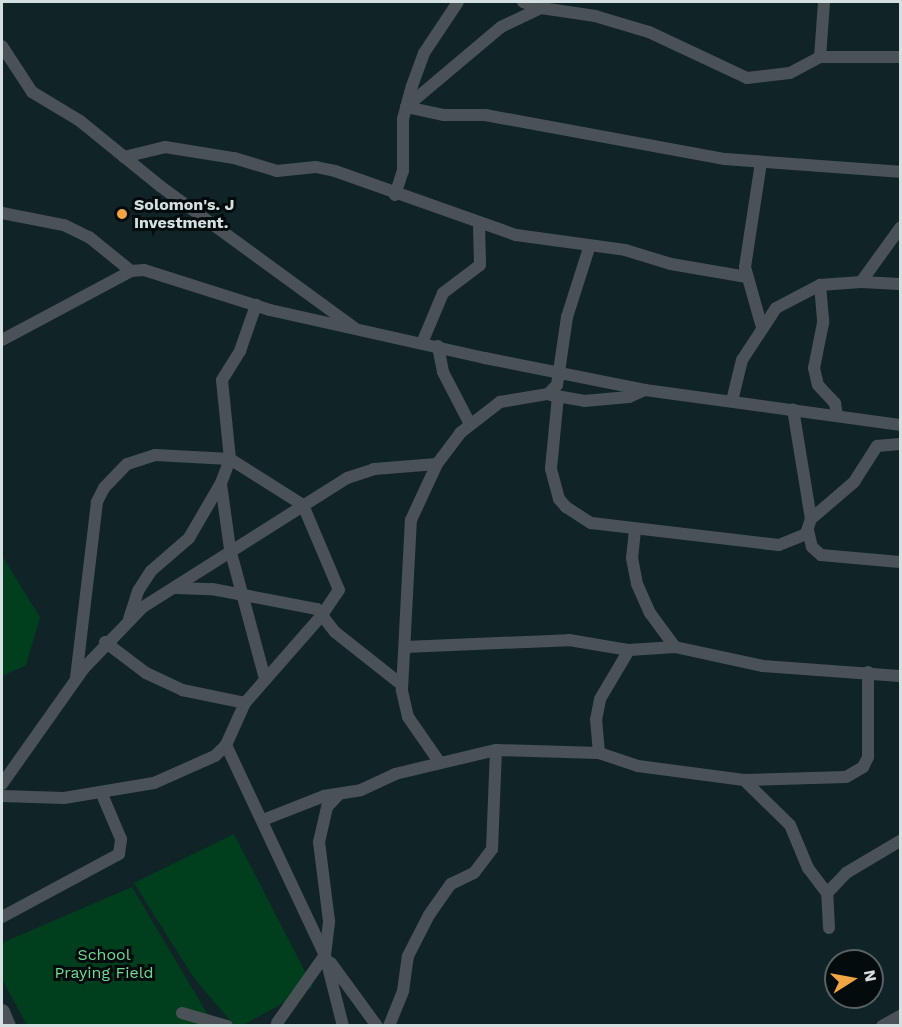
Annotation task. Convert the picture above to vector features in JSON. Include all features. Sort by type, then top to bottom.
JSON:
[{"type":"street","points":[[395,195],[403,171],[406,107],[424,53],[458,2]]},
{"type":"street","points":[[523,2],[541,8],[595,16],[649,32],[747,78],[790,74],[820,57],[900,57]]},
{"type":"street","points":[[820,57],[824,2]]},
{"type":"street","points":[[406,107],[501,27],[541,8]]},
{"type":"street","points":[[2,46],[32,92],[80,121],[124,157],[358,331]]},
{"type":"street","points":[[406,107],[444,115],[485,115],[761,163],[900,172]]},
{"type":"street","points":[[124,157],[165,147],[234,158],[277,171],[315,167],[516,236],[589,248],[625,250],[671,264],[747,277]]},
{"type":"street","points":[[761,163],[747,241],[747,277],[761,324]]},
{"type":"street","points":[[2,213],[64,225],[89,237],[131,271],[160,274],[256,305],[358,331],[438,346],[584,401],[629,397],[645,390]]},
{"type":"street","points":[[422,343],[443,293],[480,265],[479,224]]},
{"type":"street","points":[[861,282],[900,228]]},
{"type":"street","points":[[589,248],[567,317],[557,389],[551,469],[559,500],[591,523],[635,530],[779,545],[790,544],[854,482],[878,446],[900,444]]},
{"type":"street","points":[[2,340],[131,271]]},
{"type":"street","points":[[732,401],[736,375],[761,324],[776,308],[820,285],[861,282],[900,284]]},
{"type":"street","points":[[820,285],[822,323],[814,368],[818,386],[835,403],[837,416]]},
{"type":"street","points":[[129,620],[138,591],[151,571],[189,538],[221,483],[230,459],[222,380],[240,351],[256,305]]},
{"type":"street","points":[[438,346],[442,372],[470,424]]},
{"type":"street","points":[[440,763],[408,717],[402,685],[409,532],[437,464],[470,424],[500,402],[557,389],[645,390],[900,425]]},
{"type":"street","points":[[793,409],[812,547],[821,555],[900,562]]},
{"type":"street","points":[[2,796],[64,798],[178,776],[226,745],[245,703],[322,615],[339,585],[303,505],[230,459],[142,457],[104,488],[91,547],[76,679]]},
{"type":"street","points":[[2,784],[105,642],[129,620],[171,589],[231,549],[363,471],[437,464]]},
{"type":"street","points":[[221,483],[231,549],[265,679]]},
{"type":"street","points":[[635,530],[632,558],[638,584],[650,613],[675,647]]},
{"type":"street","points":[[171,589],[190,586],[301,604],[322,615],[334,632],[402,685]]},
{"type":"street","points":[[405,647],[569,640],[629,650],[675,647],[763,666],[900,676]]},
{"type":"street","points":[[105,642],[146,673],[182,690],[245,703]]},
{"type":"street","points":[[599,753],[596,720],[600,699],[629,650]]},
{"type":"street","points":[[263,820],[440,763],[496,750],[599,753],[638,765],[744,780],[846,777],[863,767],[868,757],[868,672]]},
{"type":"street","points":[[226,745],[325,955],[343,1026]]},
{"type":"street","points":[[389,1026],[403,991],[408,956],[429,915],[451,884],[474,873],[492,849],[496,750]]},
{"type":"street","points":[[744,780],[790,825],[808,868],[827,893],[829,928]]},
{"type":"street","points":[[2,917],[119,854],[121,839],[101,792]]},
{"type":"street","points":[[277,1023],[325,955],[329,921],[319,842],[327,807],[339,794]]},
{"type":"street","points":[[827,893],[846,873],[900,841]]},
{"type":"street","points":[[325,955],[377,1026]]},
{"type":"street","points":[[2,1012],[8,1026]]},
{"type":"street","points":[[182,1014],[227,1026]]},
{"type":"street","points":[[882,1026],[900,1016]]},
{"type":"green space","points":[[2,556],[40,617],[26,665],[2,676]]},
{"type":"green space","points":[[234,834],[313,987],[243,1025],[234,1025],[194,978],[134,883]]},
{"type":"green space","name":"School Praying Field","points":[[132,887],[211,1020],[194,1026],[27,1025],[2,979],[2,943]]},
{"type":"place","name":"Solomon's. J Investment.","points":[[122,214]]}]
